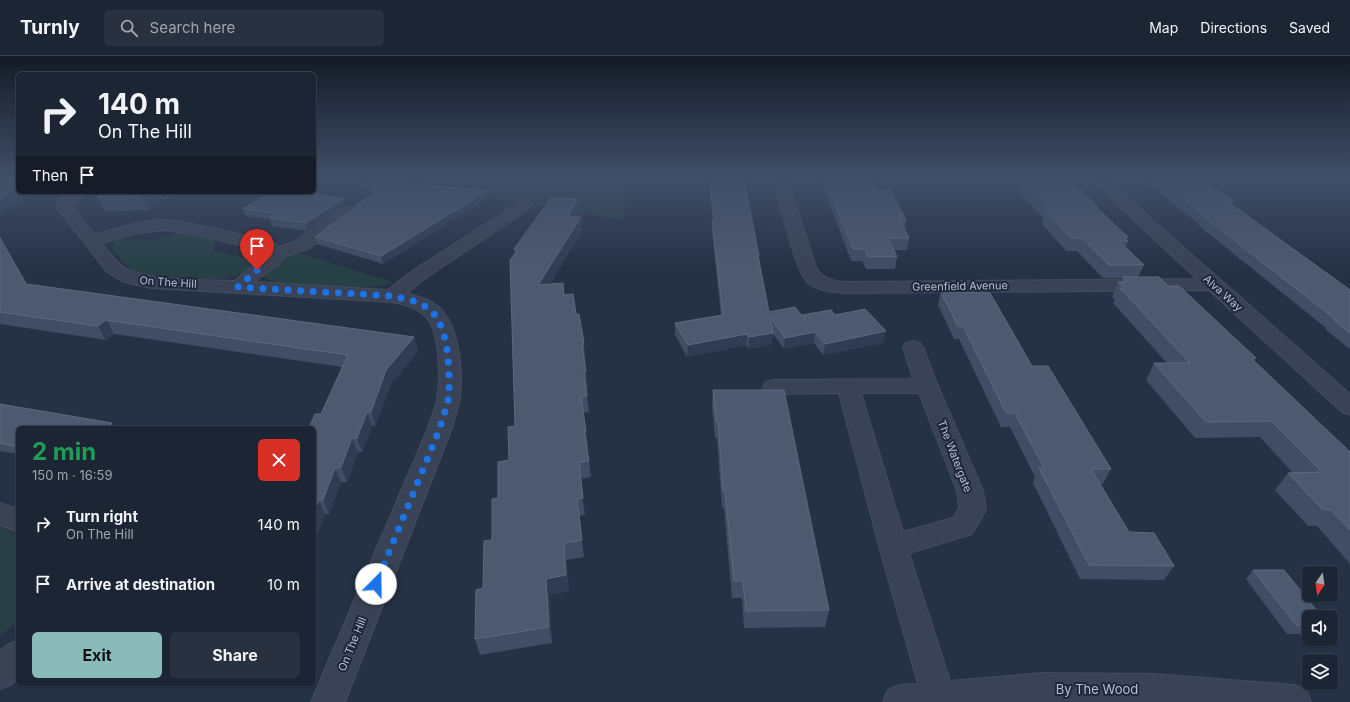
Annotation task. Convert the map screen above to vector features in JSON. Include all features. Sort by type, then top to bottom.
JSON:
[{"type":"street","name":"On The Hill","points":[[67,208],[113,268],[122,275],[133,279],[151,282],[392,296],[411,300],[423,305],[432,312],[438,320],[444,333],[447,350],[449,388],[448,402],[440,428],[328,702]]},
{"type":"street","points":[[238,287],[276,256],[276,253],[302,245],[354,208]]},
{"type":"street","points":[[392,296],[415,277],[520,208]]},
{"type":"street","name":"Greenfield Avenue","points":[[789,208],[807,266],[815,280],[822,283],[850,287],[1213,284]]},
{"type":"street","name":"Alva Way","points":[[1129,208],[1350,407]]},
{"type":"street","points":[[91,241],[137,228],[166,226],[212,233],[268,247],[276,253]]},
{"type":"street","name":"The Watergate","points":[[893,546],[962,526],[973,510],[970,492],[913,347]]},
{"type":"street","points":[[848,386],[893,546],[939,698]]},
{"type":"street","points":[[774,387],[928,386]]},
{"type":"street","points":[[0,513],[16,520]]},
{"type":"street","points":[[0,673],[16,658]]},
{"type":"street","name":"By The Wood","points":[[900,702],[1043,689],[1294,702]]},
{"type":"green space","points":[[554,208],[625,208],[624,220]]},
{"type":"green space","points":[[184,232],[216,239],[213,250],[259,261],[239,274],[224,279],[167,278],[142,274],[134,271],[125,264],[113,249],[114,243],[117,239],[155,240]]},
{"type":"green space","points":[[296,252],[393,282],[370,287],[351,288],[291,284],[266,279],[264,273],[267,269]]},
{"type":"green space","points":[[0,527],[16,535],[16,623],[0,636]]},
{"type":"building","points":[[329,208],[306,223],[269,218],[276,213],[243,209]]},
{"type":"building","points":[[353,208],[459,208],[381,256],[315,237]]},
{"type":"building","points":[[544,208],[572,208],[567,217],[581,217],[538,285],[563,283],[564,295],[573,294],[576,314],[579,314],[584,343],[582,344],[586,372],[584,372],[587,396],[581,397],[586,431],[584,431],[589,461],[579,462],[583,498],[577,499],[582,540],[564,543],[566,575],[546,579],[549,627],[475,639],[476,590],[483,588],[484,541],[492,540],[492,499],[498,498],[498,462],[509,460],[508,427],[515,426],[510,260],[518,249],[514,249]]},
{"type":"building","points":[[713,208],[750,208],[769,312],[795,307],[806,321],[802,315],[831,310],[835,315],[865,309],[886,331],[825,344],[815,332],[785,338],[770,317],[773,333],[749,337],[747,334],[688,345],[675,323],[723,315],[712,221],[714,221]]},
{"type":"building","points":[[837,208],[900,208],[906,220],[900,220],[909,238],[888,238],[897,257],[868,257],[865,249],[853,249]]},
{"type":"building","points":[[1050,208],[1097,208],[1128,237],[1124,237],[1128,241],[1119,241],[1144,265],[1109,265],[1082,238],[1071,238],[1046,211],[1053,211]]},
{"type":"building","points":[[1196,208],[1237,208],[1350,290],[1350,333],[1333,319],[1335,319],[1203,216],[1206,216]]},
{"type":"building","points":[[0,238],[26,284],[414,337],[386,370],[371,412],[367,412],[357,438],[352,438],[341,467],[335,468],[323,500],[319,500],[316,507],[316,426],[310,426],[315,414],[321,414],[348,355],[106,320],[98,326],[0,312]]},
{"type":"building","points":[[1123,277],[1159,277],[1168,286],[1179,286],[1256,358],[1251,358],[1350,452],[1350,530],[1331,510],[1322,509],[1288,473],[1322,472],[1271,421],[1206,422],[1154,363],[1190,363],[1120,288],[1124,288],[1118,282],[1127,282]]},
{"type":"building","points":[[941,292],[990,293],[1032,366],[1048,366],[1111,469],[1091,469],[1129,532],[1154,533],[1174,566],[1089,565],[1039,468],[1044,468],[1015,413],[1006,413],[963,326],[958,326]]},
{"type":"building","points":[[713,390],[784,390],[829,610],[746,611],[743,581],[734,581],[725,491],[723,491],[718,421],[716,421]]},
{"type":"building","points":[[0,404],[112,423],[108,426],[16,426],[16,447],[0,443]]},
{"type":"building","points":[[1253,570],[1284,570],[1302,592],[1302,602],[1310,602],[1316,610],[1302,610],[1302,625],[1296,625]]},
{"type":"route","points":[[257,270],[238,287],[392,296],[411,300],[423,305],[432,312],[438,320],[444,333],[447,350],[449,388],[448,402],[440,428],[376,584]]}]
